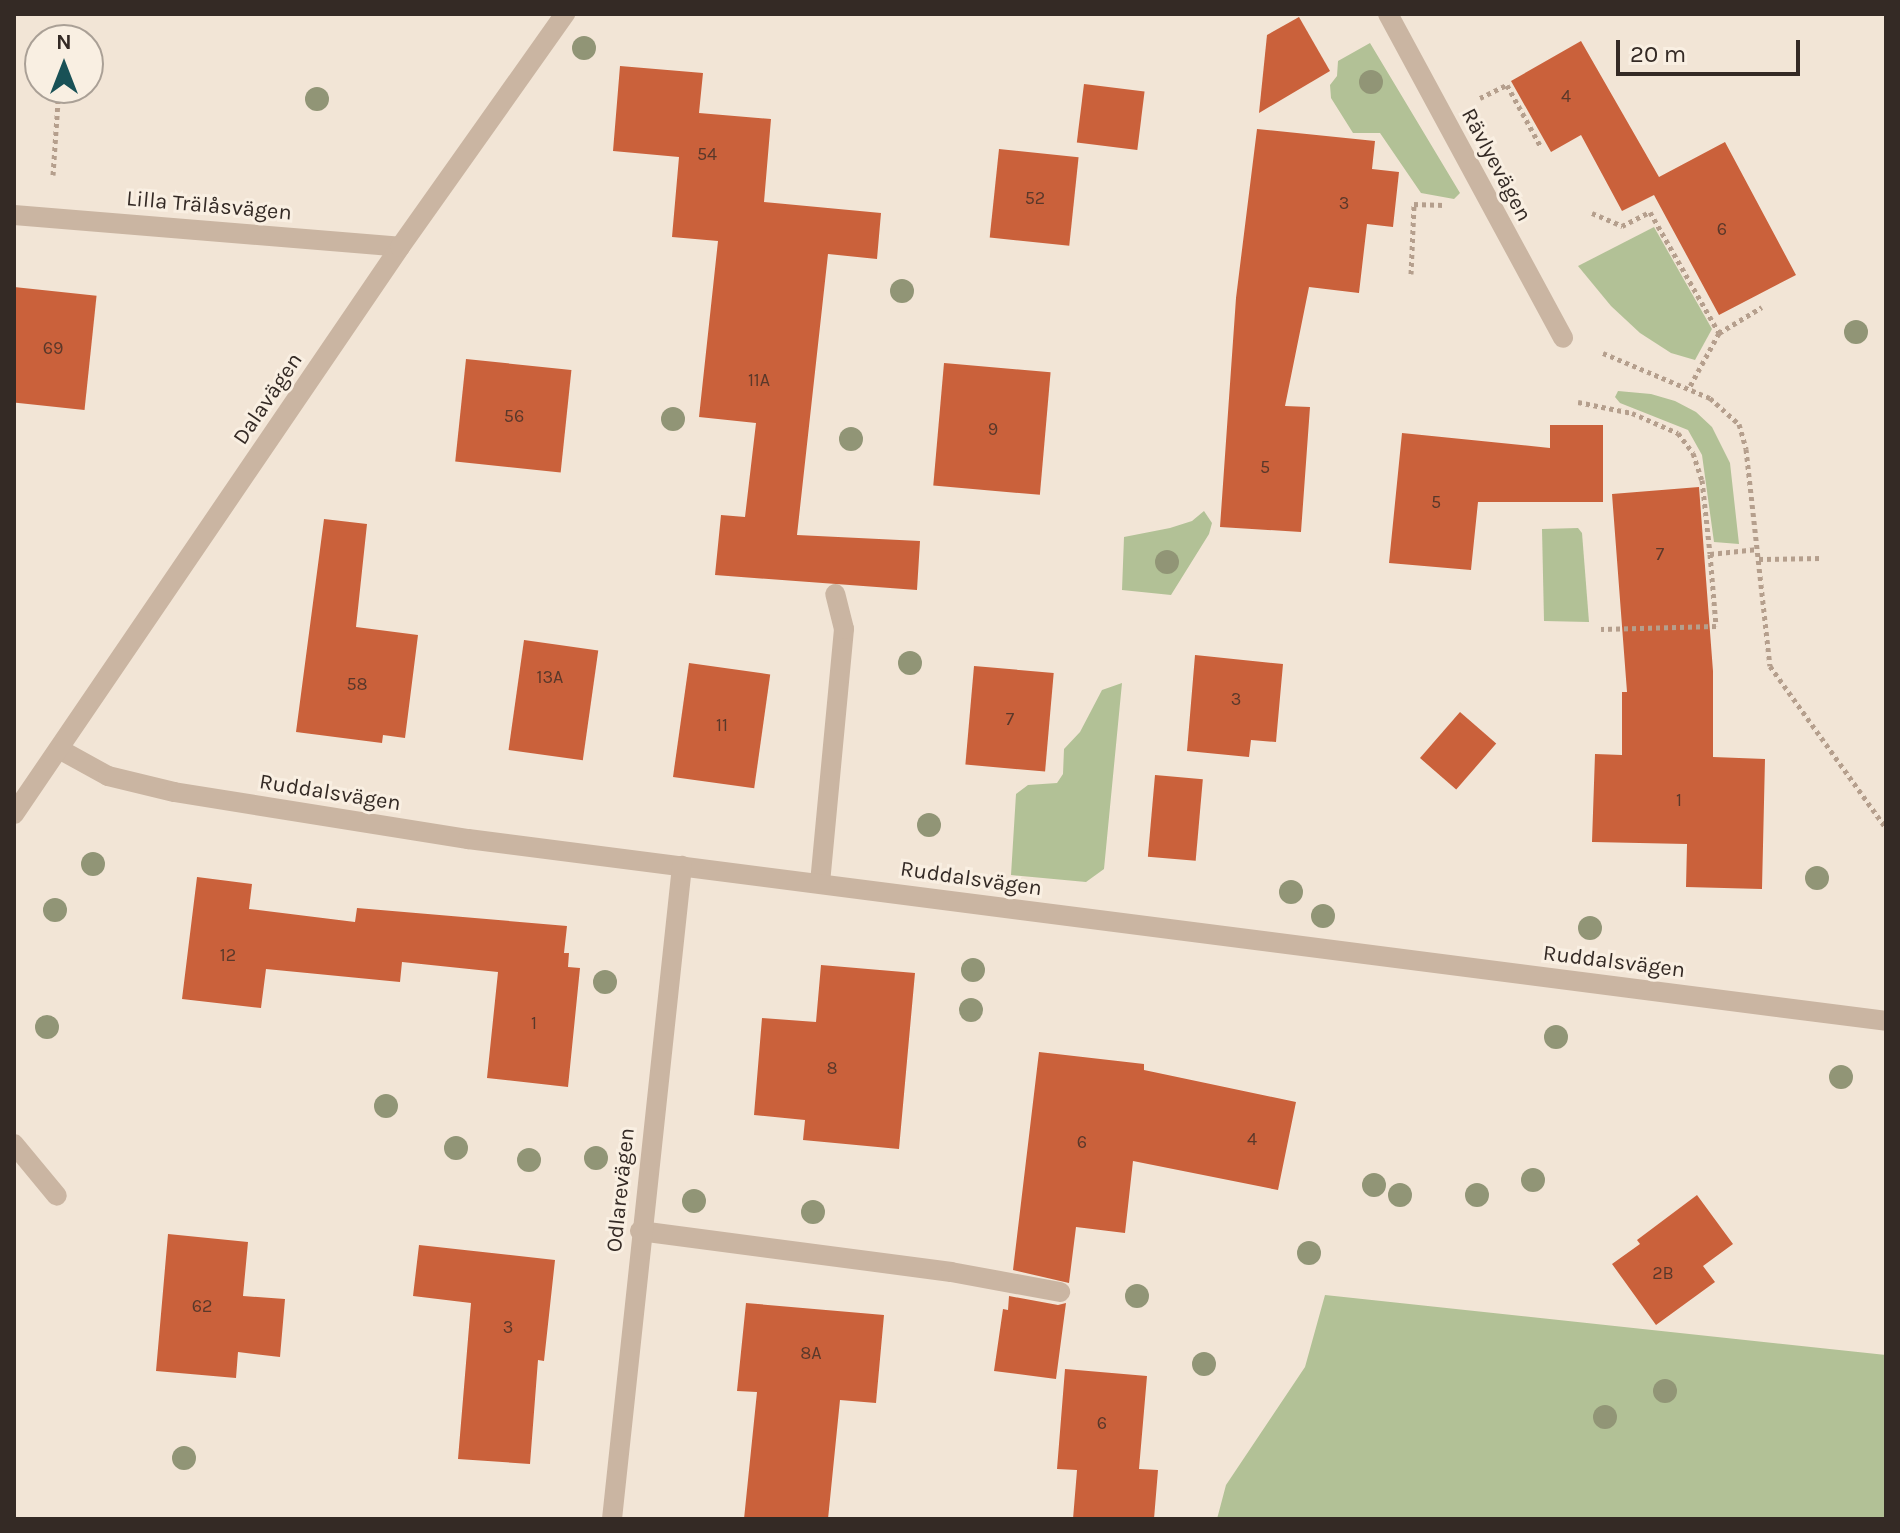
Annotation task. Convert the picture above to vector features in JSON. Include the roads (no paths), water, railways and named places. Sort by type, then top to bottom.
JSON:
[{"type":"street","name":"Dalavägen","points":[[14,814],[400,247],[565,14]]},
{"type":"street","name":"Rävlyevägen","points":[[1388,14],[1563,338]]},
{"type":"street","name":"Lilla Trälåsvägen","points":[[14,215],[400,247]]},
{"type":"street","points":[[820,883],[844,629],[835,594]]},
{"type":"street","name":"Ruddalsvägen","points":[[59,749],[108,776],[174,792],[468,839],[1886,1021]]},
{"type":"street","name":"Odlarevägen","points":[[612,1519],[640,1231],[682,866]]},
{"type":"street","points":[[14,1144],[57,1196]]},
{"type":"street","points":[[640,1231],[951,1272],[1060,1292]]}]
